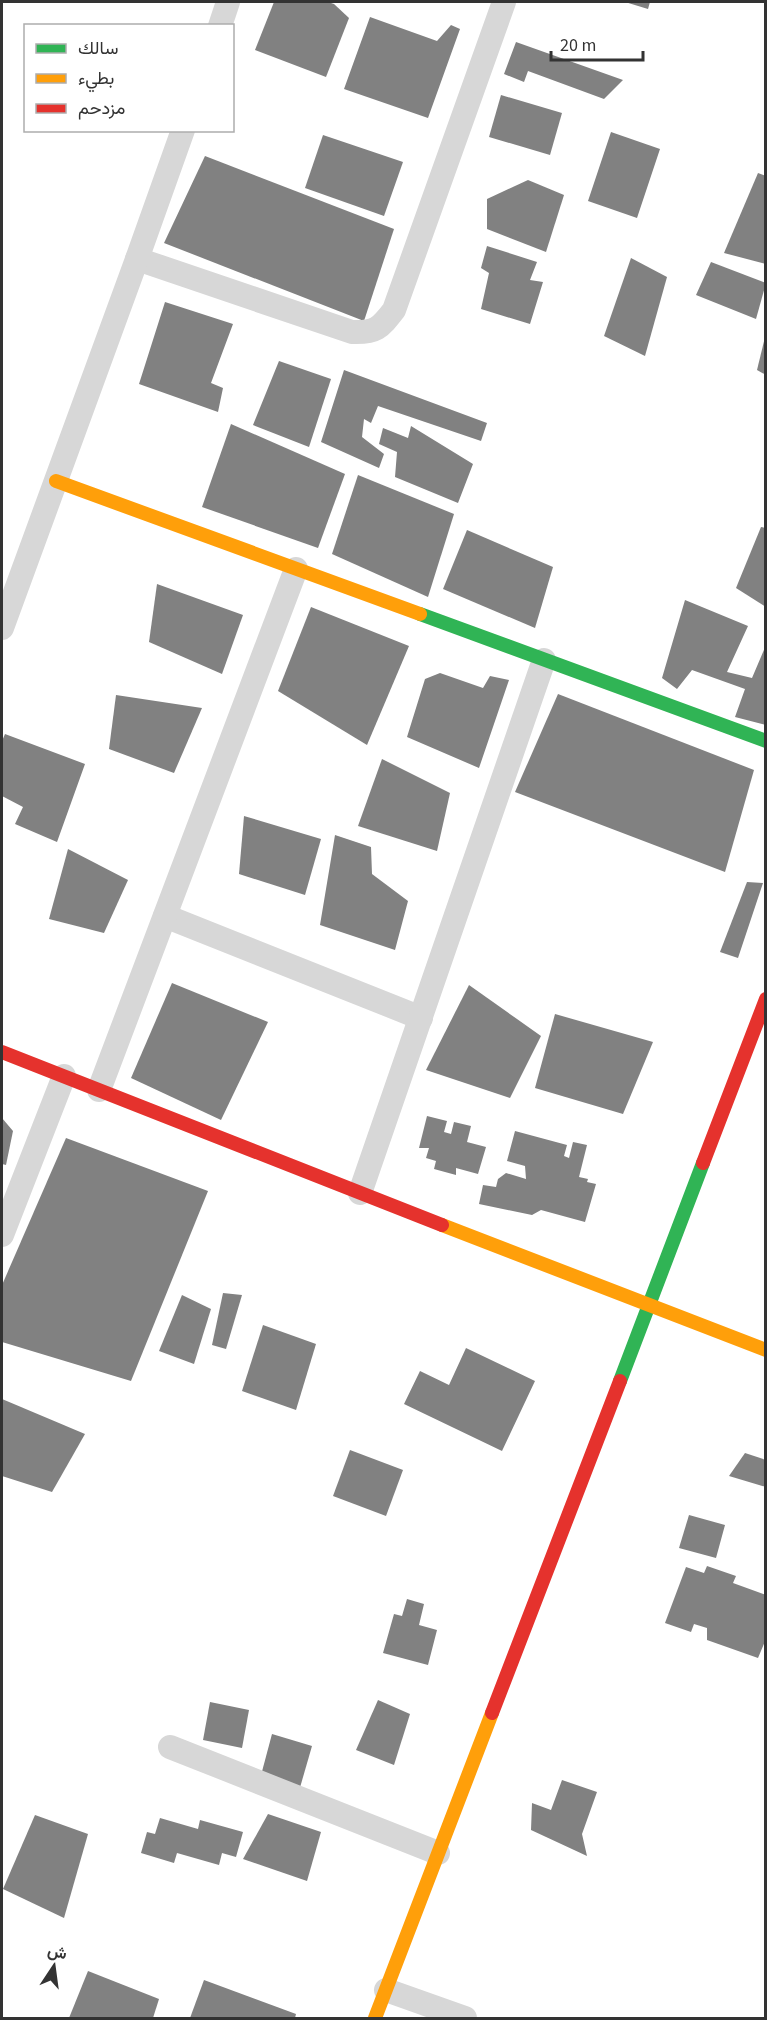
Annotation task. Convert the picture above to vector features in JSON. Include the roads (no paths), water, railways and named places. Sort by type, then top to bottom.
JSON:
[{"type":"street","points":[[221,24],[228,2]]},
{"type":"street","points":[[138,259],[352,332],[370,333],[382,326],[394,310],[504,2]]},
{"type":"street","points":[[2,628],[182,132]]},
{"type":"street","points":[[56,481],[765,741]]},
{"type":"street","points":[[99,1090],[296,569]]},
{"type":"street","points":[[360,1193],[544,660]]},
{"type":"street","points":[[165,916],[421,1018]]},
{"type":"street","points":[[375,2019],[765,999]]},
{"type":"street","points":[[2,1052],[765,1350]]},
{"type":"street","points":[[2,1235],[64,1076]]},
{"type":"street","points":[[170,1747],[438,1853]]},
{"type":"street","points":[[386,1990],[465,2019]]}]
